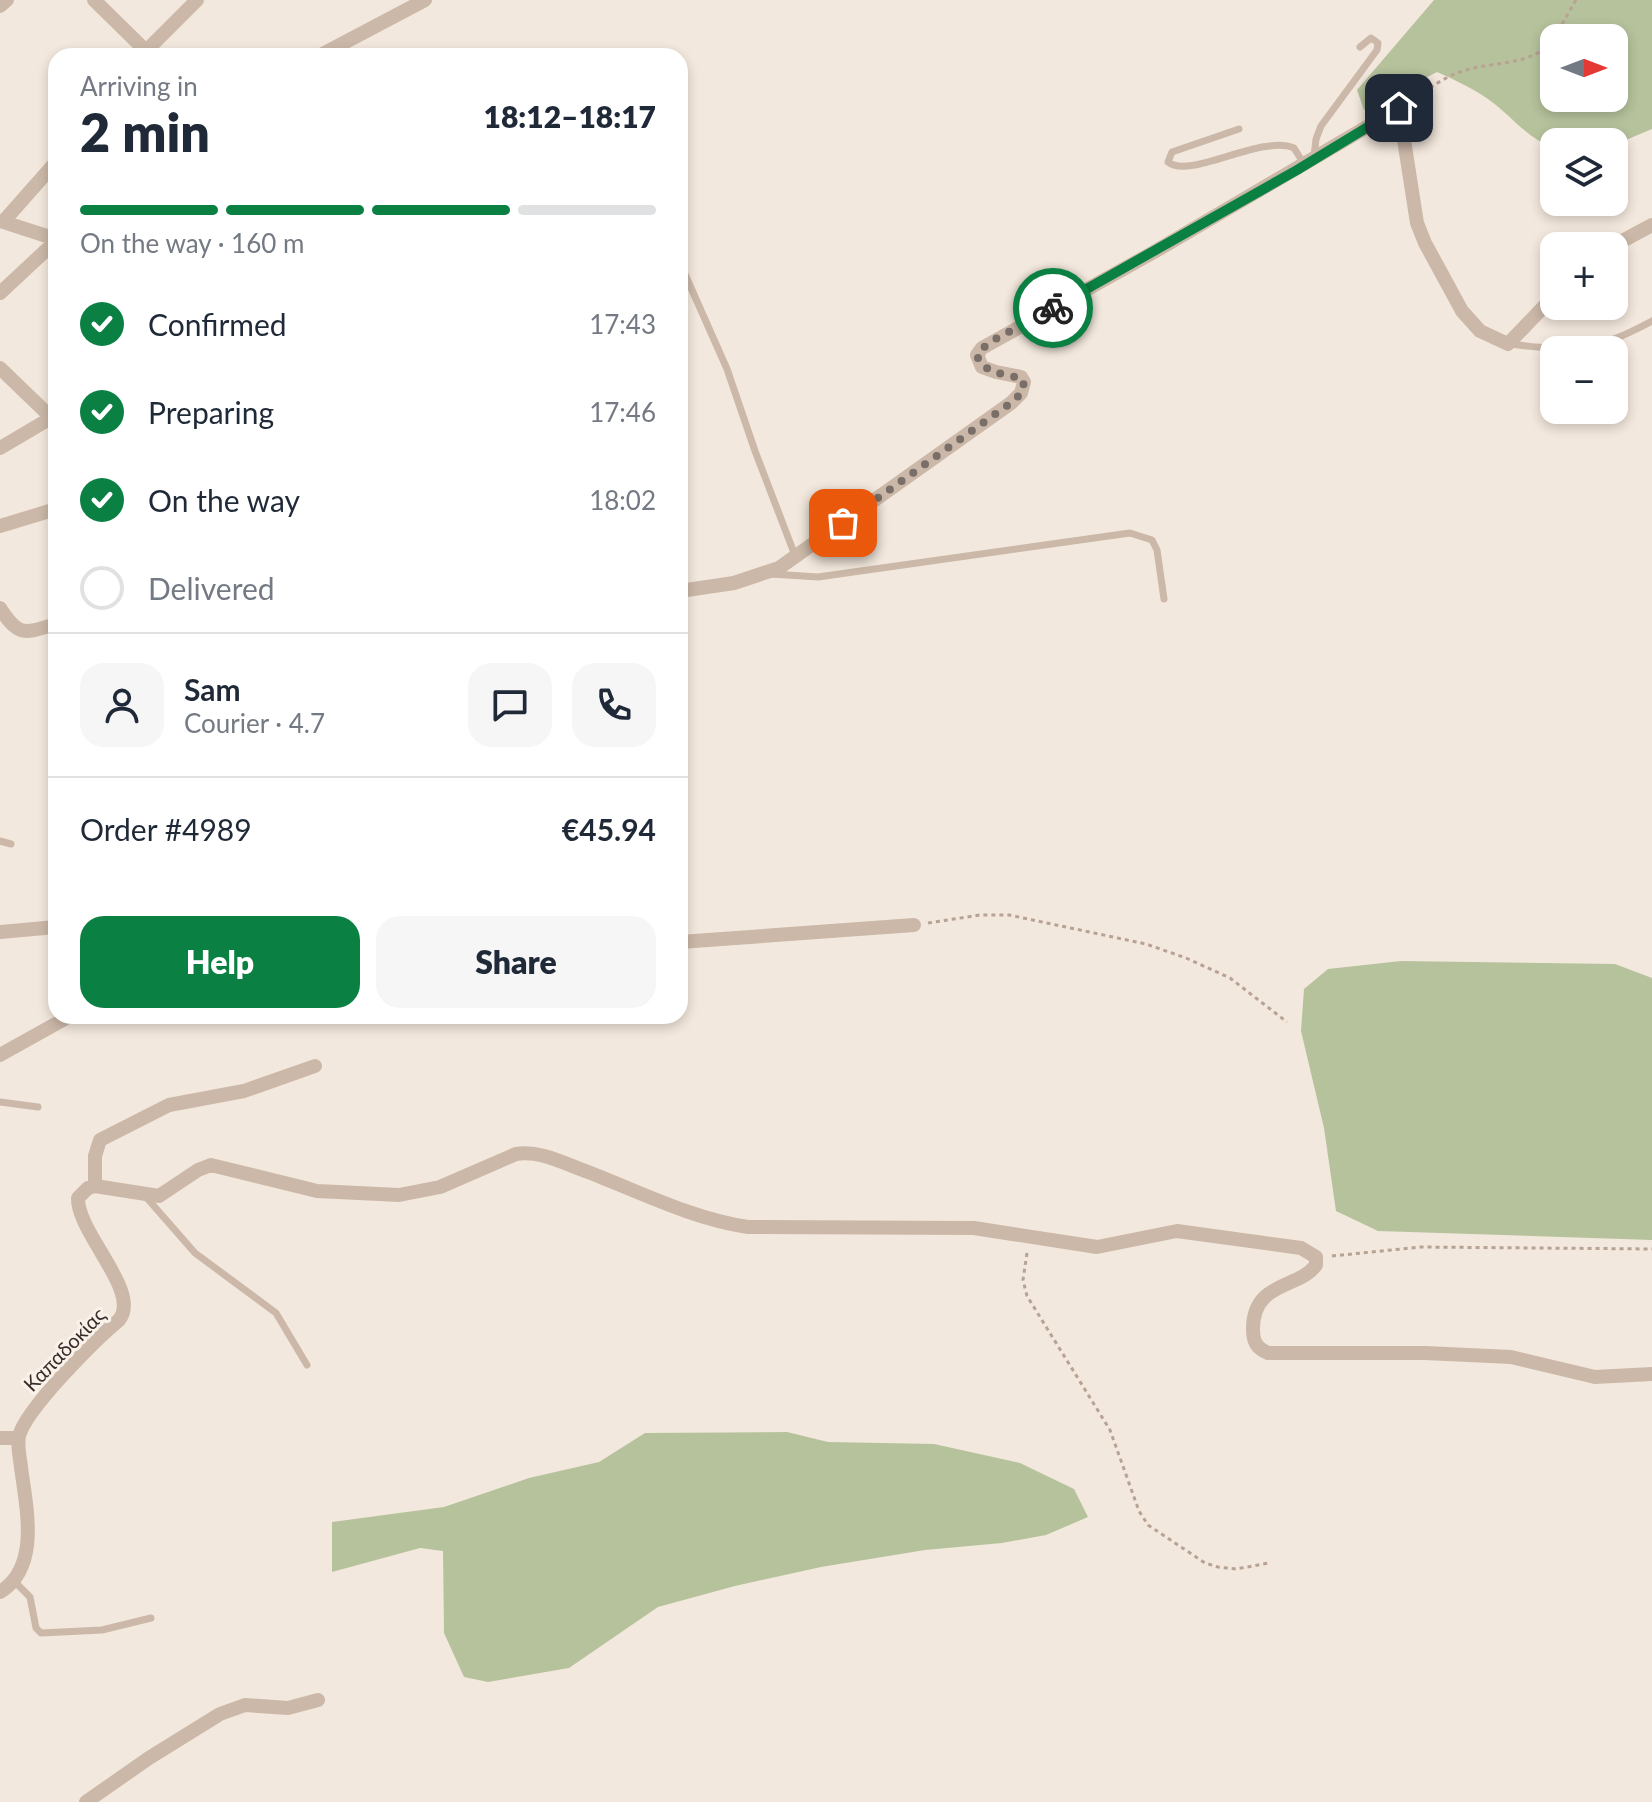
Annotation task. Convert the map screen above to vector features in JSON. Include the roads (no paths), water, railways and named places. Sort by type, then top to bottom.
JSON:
[{"type":"street","points":[[0,6],[7,0]]},
{"type":"street","points":[[94,0],[138,48]]},
{"type":"street","points":[[150,48],[197,0]]},
{"type":"street","points":[[334,48],[425,0]]},
{"type":"street","points":[[688,590],[734,583],[768,573],[796,558],[1021,394],[1024,386],[1022,377],[990,371],[981,365],[977,355],[982,348],[1399,108],[1417,223],[1462,311],[1480,331],[1508,344],[1540,311]]},
{"type":"street","points":[[48,171],[1,222],[48,237]]},
{"type":"street","points":[[1628,238],[1652,225]]},
{"type":"street","points":[[0,293],[48,248]]},
{"type":"street","points":[[0,368],[48,412]]},
{"type":"street","points":[[0,448],[48,422]]},
{"type":"street","points":[[0,526],[48,511]]},
{"type":"street","points":[[0,608],[12,626],[21,632],[48,626]]},
{"type":"street","points":[[688,941],[914,925]]},
{"type":"street","points":[[0,932],[48,928]]},
{"type":"street","points":[[0,1055],[56,1024]]},
{"type":"street","points":[[315,1066],[244,1091],[169,1105],[100,1140],[95,1156],[95,1186],[145,1195],[163,1194],[198,1170],[211,1165],[317,1191],[399,1195],[440,1187],[526,1152],[730,1224],[748,1227],[974,1228],[1097,1247],[1160,1233],[1192,1231],[1301,1248],[1316,1257],[1316,1265],[1309,1274],[1273,1291],[1259,1307],[1254,1319],[1254,1343],[1268,1353],[1425,1353],[1511,1357],[1595,1377],[1652,1374]]},
{"type":"street","name":"Καπαδοκίας","points":[[18,1438],[40,1401],[124,1314],[123,1295],[78,1207],[81,1194],[95,1186]]},
{"type":"street","points":[[0,1438],[18,1438],[27,1527],[24,1564],[15,1582],[0,1592]]},
{"type":"street","points":[[86,1802],[220,1714],[245,1705],[288,1708],[318,1700]]},
{"type":"lane","points":[[1239,129],[1172,152],[1168,162],[1174,166],[1190,166],[1279,145],[1294,148],[1309,161],[1321,126],[1377,50],[1378,43],[1371,38],[1360,47]]},
{"type":"lane","points":[[688,281],[727,369],[796,558]]},
{"type":"lane","points":[[1508,344],[1553,349],[1590,348],[1652,321]]},
{"type":"lane","points":[[768,573],[818,577],[1130,533],[1152,540],[1157,550],[1164,599]]},
{"type":"lane","points":[[0,841],[11,844]]},
{"type":"lane","points":[[0,1102],[38,1107]]},
{"type":"lane","points":[[145,1195],[195,1253],[276,1313],[307,1365]]},
{"type":"lane","points":[[15,1582],[30,1597],[36,1628],[41,1633],[102,1630],[151,1618]]}]
